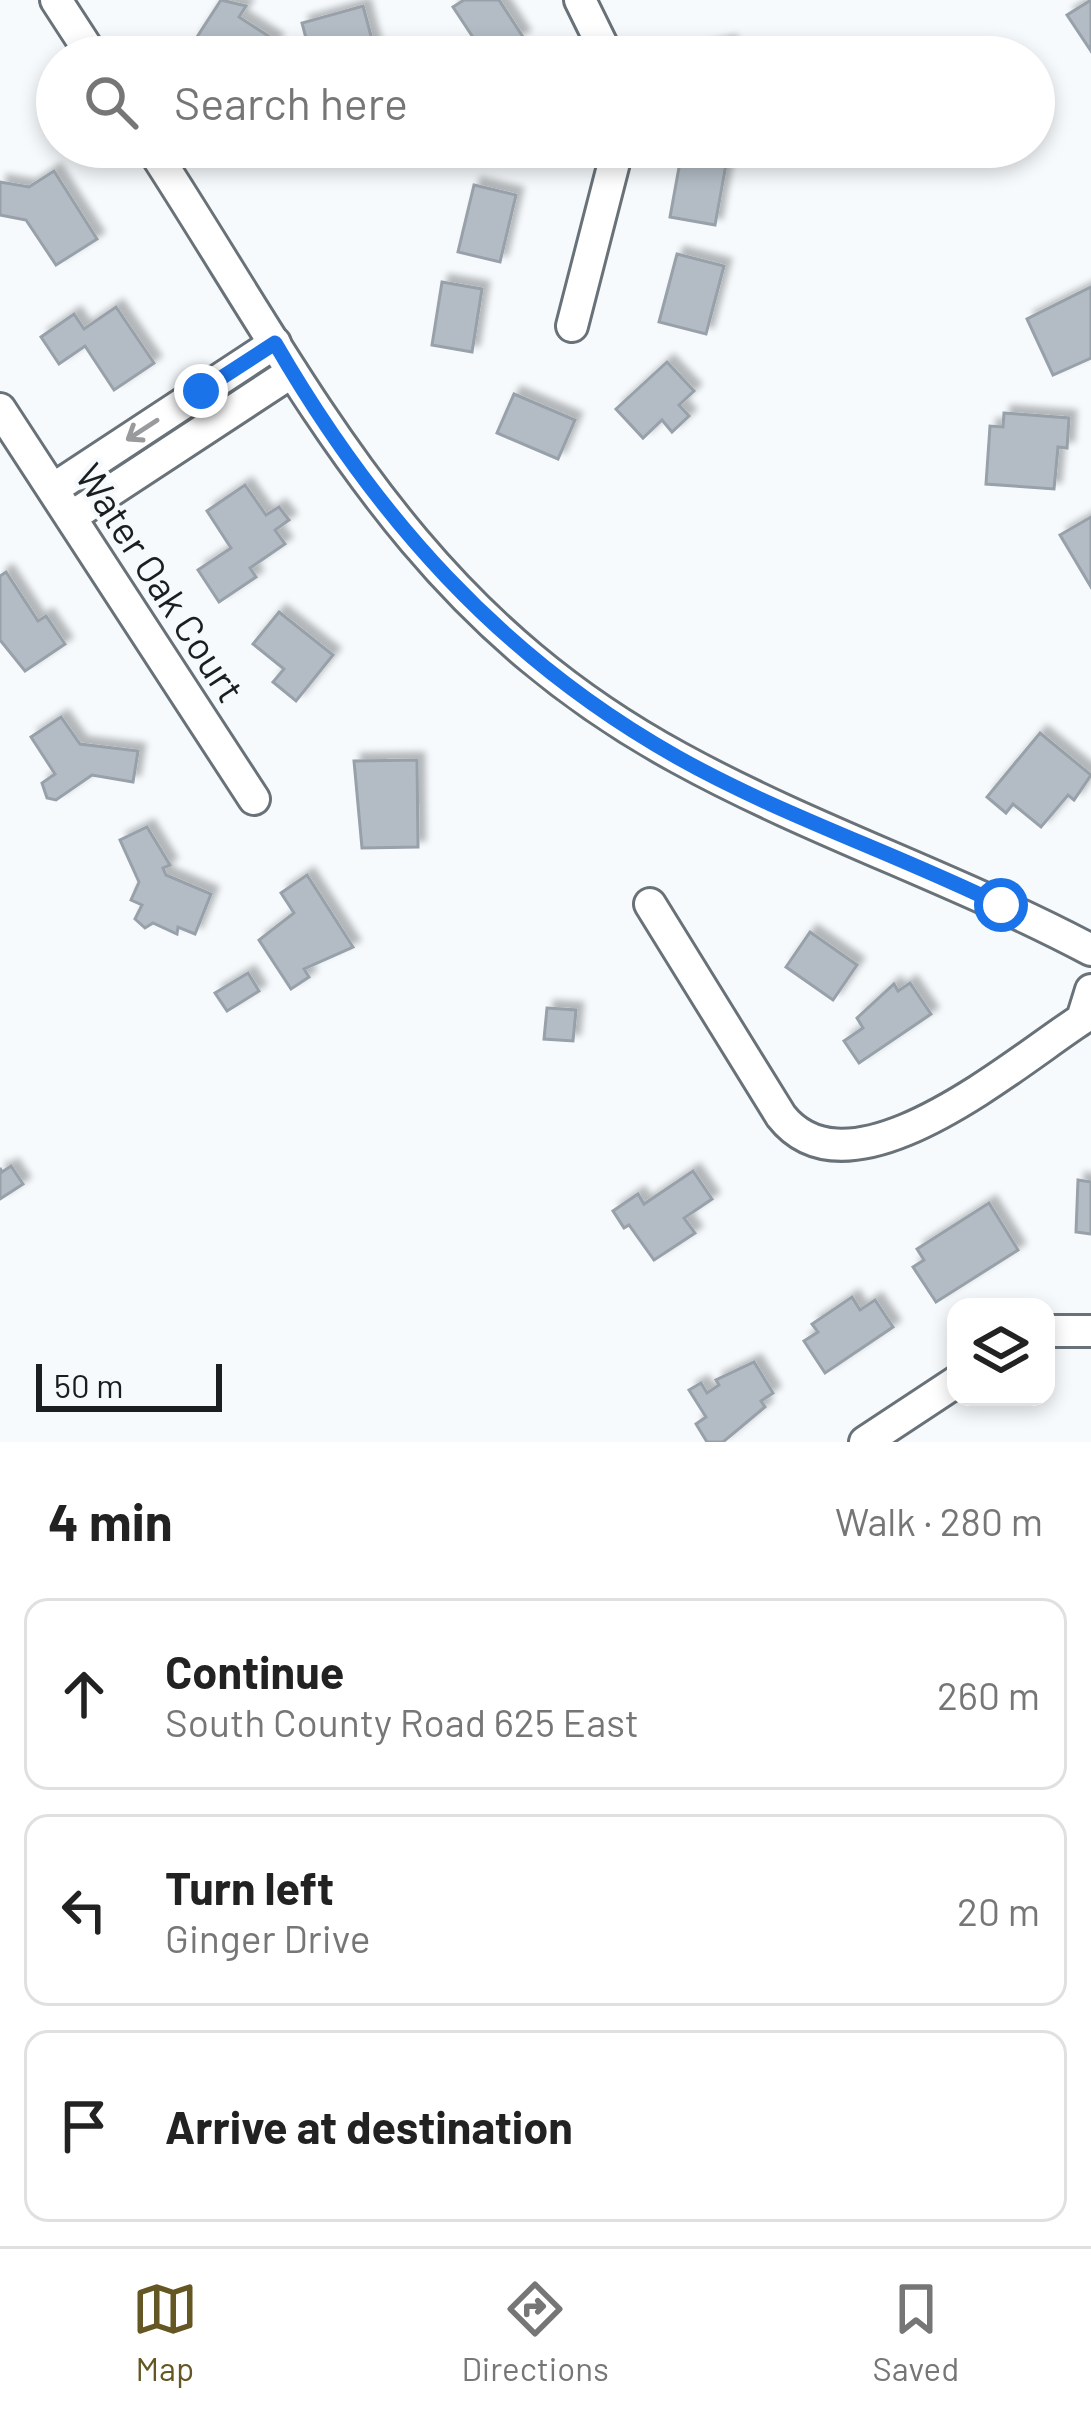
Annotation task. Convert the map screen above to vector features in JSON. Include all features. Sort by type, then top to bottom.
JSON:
[{"type":"street","points":[[56,0],[79,36]]},
{"type":"street","points":[[580,0],[598,36]]},
{"type":"street","points":[[165,168],[356,473],[407,537],[477,611],[566,687],[678,758],[1091,950]]},
{"type":"street","points":[[572,326],[613,168]]},
{"type":"street","points":[[52,489],[275,343]]},
{"type":"street","points":[[71,517],[292,372]]},
{"type":"street","name":"Water Oak Court","points":[[0,409],[254,799]]},
{"type":"street","points":[[650,904],[781,1116],[807,1140],[826,1145],[878,1143],[914,1127],[1082,1019],[1091,990]]},
{"type":"street","points":[[1055,1331],[1091,1331]]},
{"type":"street","points":[[865,1442],[947,1388]]},
{"type":"building","points":[[221,0],[246,6],[239,17],[268,36],[198,36]]},
{"type":"building","points":[[464,0],[499,0],[522,36],[472,36],[453,7]]},
{"type":"building","points":[[1091,0],[1091,51],[1067,15]]},
{"type":"building","points":[[363,6],[371,36],[305,36],[302,23]]},
{"type":"building","points":[[679,168],[725,168],[715,225],[670,217]]},
{"type":"building","points":[[54,171],[97,239],[56,265],[26,220],[0,215],[0,182],[29,187]]},
{"type":"building","points":[[474,185],[516,195],[500,262],[458,252]]},
{"type":"building","points":[[677,254],[724,266],[706,334],[659,322]]},
{"type":"building","points":[[442,282],[482,289],[472,352],[432,345]]},
{"type":"building","points":[[1091,287],[1091,358],[1053,375],[1027,319]]},
{"type":"building","points":[[116,307],[154,363],[114,390],[85,346],[59,364],[41,337],[74,314],[84,329]]},
{"type":"building","points":[[667,362],[694,391],[679,405],[689,416],[672,432],[662,420],[643,438],[616,409]]},
{"type":"building","points":[[514,394],[575,420],[558,459],[497,433]]},
{"type":"building","points":[[1004,413],[1069,418],[1067,448],[1058,447],[1054,489],[986,484],[990,426],[1003,427]]},
{"type":"building","points":[[245,485],[266,515],[279,507],[289,520],[275,530],[285,544],[250,568],[256,577],[219,602],[198,570],[231,548],[207,511]]},
{"type":"building","points":[[1091,517],[1091,587],[1060,535]]},
{"type":"building","points":[[6,572],[38,621],[46,616],[65,644],[25,671],[0,640],[0,576]]},
{"type":"building","points":[[279,612],[333,655],[296,701],[273,682],[284,669],[253,644]]},
{"type":"building","points":[[61,717],[80,744],[138,751],[133,782],[92,775],[56,800],[47,798],[42,783],[55,774],[31,737]]},
{"type":"building","points":[[1040,733],[1091,775],[1074,800],[1068,795],[1041,827],[1013,804],[1006,813],[987,797]]},
{"type":"building","points":[[417,760],[418,847],[362,848],[354,761]]},
{"type":"building","points":[[147,827],[170,865],[163,868],[166,875],[211,894],[195,934],[178,927],[177,934],[153,923],[145,928],[135,919],[142,905],[131,900],[139,882],[120,840]]},
{"type":"building","points":[[307,875],[353,947],[304,969],[309,977],[291,989],[259,940],[294,913],[281,893]]},
{"type":"building","points":[[810,932],[857,965],[833,1000],[786,967]]},
{"type":"building","points":[[248,973],[259,991],[227,1011],[215,993]]},
{"type":"building","points":[[910,983],[931,1014],[859,1063],[844,1041],[863,1028],[857,1018],[894,984],[898,991]]},
{"type":"building","points":[[547,1008],[576,1010],[573,1041],[544,1039]]},
{"type":"building","points":[[11,1166],[23,1184],[0,1199],[0,1168],[2,1172]]},
{"type":"building","points":[[693,1171],[712,1199],[684,1218],[695,1233],[654,1260],[613,1211],[638,1194],[644,1204]]},
{"type":"building","points":[[1078,1180],[1091,1182],[1091,1234],[1076,1232]]},
{"type":"building","points":[[989,1203],[1018,1250],[936,1302],[913,1267],[924,1260],[917,1249]]},
{"type":"building","points":[[852,1297],[860,1310],[875,1300],[893,1327],[825,1373],[804,1341],[818,1332],[812,1324]]},
{"type":"building","points":[[754,1362],[773,1393],[761,1401],[765,1407],[723,1442],[707,1442],[696,1424],[706,1417],[689,1390],[701,1383],[707,1393],[719,1385],[716,1380]]},
{"type":"route","points":[[201,391],[275,343],[322,423],[394,521],[477,611],[566,687],[678,758],[1001,905]]}]
